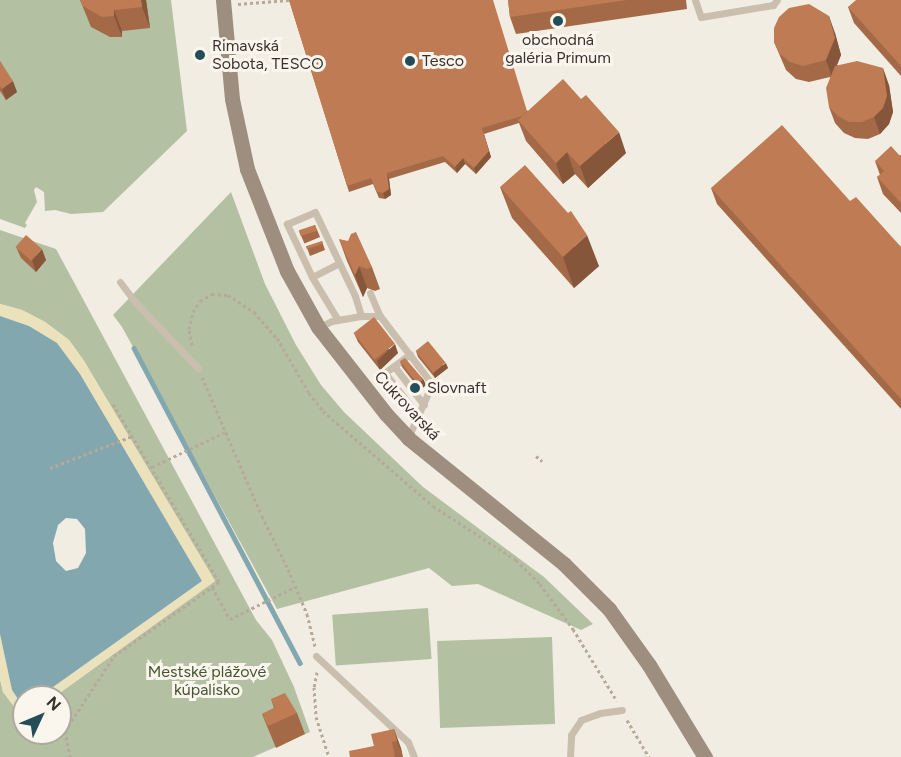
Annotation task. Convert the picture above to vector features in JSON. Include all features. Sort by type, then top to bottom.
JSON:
[{"type":"main road","name":"Cukrovarská","points":[[228,2],[232,99],[247,169],[287,271],[318,327],[386,414],[408,438],[564,564],[609,609],[649,665],[705,757]]},
{"type":"lane","points":[[695,0],[701,17],[773,5],[777,0]]},
{"type":"lane","points":[[338,320],[312,277],[287,224],[315,212],[328,239],[336,246],[339,262],[361,316]]},
{"type":"lane","points":[[311,228],[321,223]]},
{"type":"lane","points":[[293,236],[302,232]]},
{"type":"lane","points":[[319,244],[328,239]]},
{"type":"lane","points":[[300,252],[310,248]]},
{"type":"lane","points":[[312,277],[339,262]]},
{"type":"lane","points":[[120,282],[136,303],[198,368]]},
{"type":"lane","points":[[370,293],[380,316],[432,384],[408,438]]},
{"type":"lane","points":[[318,327],[338,320],[361,316],[380,316]]},
{"type":"lane","points":[[410,354],[385,374],[419,417]]},
{"type":"lane","points":[[394,366],[424,405]]},
{"type":"lane","points":[[316,656],[408,742],[414,757]]},
{"type":"lane","points":[[570,757],[571,735],[581,720],[600,713],[622,710]]},
{"type":"path","points":[[228,2],[289,0]]},
{"type":"path","points":[[329,757],[314,699],[316,656],[307,614],[198,368],[189,329],[193,312],[200,301],[212,294],[228,295],[254,312],[278,338],[309,393],[323,411],[433,506],[516,560],[540,584],[573,628],[649,757]]},
{"type":"path","points":[[72,716],[114,656],[219,582],[113,404]]},
{"type":"path","points":[[152,468],[225,432]]},
{"type":"path","points":[[50,468],[133,436]]},
{"type":"path","points":[[536,456],[542,461]]},
{"type":"path","points":[[212,587],[230,619],[295,587]]},
{"type":"green space","points":[[0,0],[171,0],[187,131],[103,212],[71,214],[55,210],[45,211],[44,192],[36,187],[34,190],[37,202],[25,223],[27,225],[25,228],[0,219]]},
{"type":"green space","points":[[231,192],[265,284],[296,345],[321,385],[344,412],[423,487],[544,577],[593,624],[581,630],[478,584],[452,586],[429,568],[277,609],[122,327],[113,315]]},
{"type":"green space","name":"Mestské plážové kúpalisko","points":[[0,230],[56,249],[256,620],[272,640],[294,687],[310,732],[253,757],[0,757],[0,679],[3,692],[12,704],[12,745],[72,745],[71,685],[215,581],[84,361],[69,340],[45,322],[22,310],[0,304]]},
{"type":"green space","points":[[428,608],[432,659],[336,666],[332,615]]},
{"type":"green space","points":[[552,637],[555,724],[440,728],[437,641]]},
{"type":"sand","points":[[0,304],[22,310],[45,322],[69,340],[84,361],[215,581],[71,685],[56,685],[202,581],[80,374],[57,343],[29,326],[0,316]]},
{"type":"sand","points":[[0,634],[12,690],[12,703],[3,691],[0,679]]},
{"type":"water","points":[[0,316],[29,326],[57,343],[80,374],[202,581],[56,685],[12,685],[12,690],[0,634]],"holes":[[[66,518],[77,519],[85,529],[86,553],[78,568],[66,571],[56,561],[53,543],[58,525]]]},
{"type":"building","points":[[80,0],[141,0],[142,7],[114,10],[114,16],[102,17],[83,6]]},
{"type":"building","name":"Tesco","points":[[289,0],[493,0],[527,111],[522,116],[482,128],[489,151],[474,168],[463,158],[455,167],[443,156],[387,173],[389,189],[383,193],[377,192],[371,178],[347,186]]},
{"type":"building","points":[[508,0],[627,0],[510,17]]},
{"type":"building","points":[[856,0],[901,0],[901,66],[848,7]]},
{"type":"building","points":[[809,4],[829,16],[835,38],[826,60],[803,66],[790,62],[780,54],[774,42],[774,28],[779,17],[789,8]]},
{"type":"building","points":[[0,61],[13,81],[2,89],[0,86]]},
{"type":"building","points":[[857,61],[883,68],[887,96],[883,108],[874,117],[862,122],[849,122],[829,107],[826,88],[835,66]]},
{"type":"building","points":[[563,79],[581,99],[586,95],[619,132],[580,166],[567,152],[556,163],[518,120]]},
{"type":"building","points":[[782,125],[850,201],[856,197],[901,247],[901,399],[711,188]]},
{"type":"building","points":[[891,146],[901,155],[901,203],[877,177],[884,171],[875,161]]},
{"type":"building","points":[[525,165],[568,213],[571,211],[587,235],[563,257],[500,187]]},
{"type":"building","points":[[315,225],[317,231],[301,236],[299,230]]},
{"type":"building","points":[[356,232],[372,267],[367,269],[359,266],[355,275],[339,239],[348,241],[351,234]]},
{"type":"building","points":[[26,235],[42,249],[31,261],[16,247]]},
{"type":"building","points":[[322,241],[323,244],[307,249],[306,246]]},
{"type":"building","points":[[374,317],[395,344],[374,360],[354,333]]},
{"type":"building","points":[[428,341],[446,363],[433,373],[416,351]]},
{"type":"building","points":[[405,358],[423,379],[418,385],[400,361]]},
{"type":"building","points":[[285,693],[297,713],[268,726],[262,714],[275,708],[271,699]]},
{"type":"building","points":[[394,729],[397,741],[392,742],[395,757],[350,757],[349,751],[374,746],[371,734]]},
{"type":"waterway","points":[[134,348],[300,663]]},
{"type":"place","name":"obchodná galéria Primum","points":[[558,21]]},
{"type":"place","name":"Rimavská Sobota, TESCO","points":[[200,55]]},
{"type":"place","name":"Tesco","points":[[410,61]]},
{"type":"place","name":"Slovnaft","points":[[415,388]]}]
